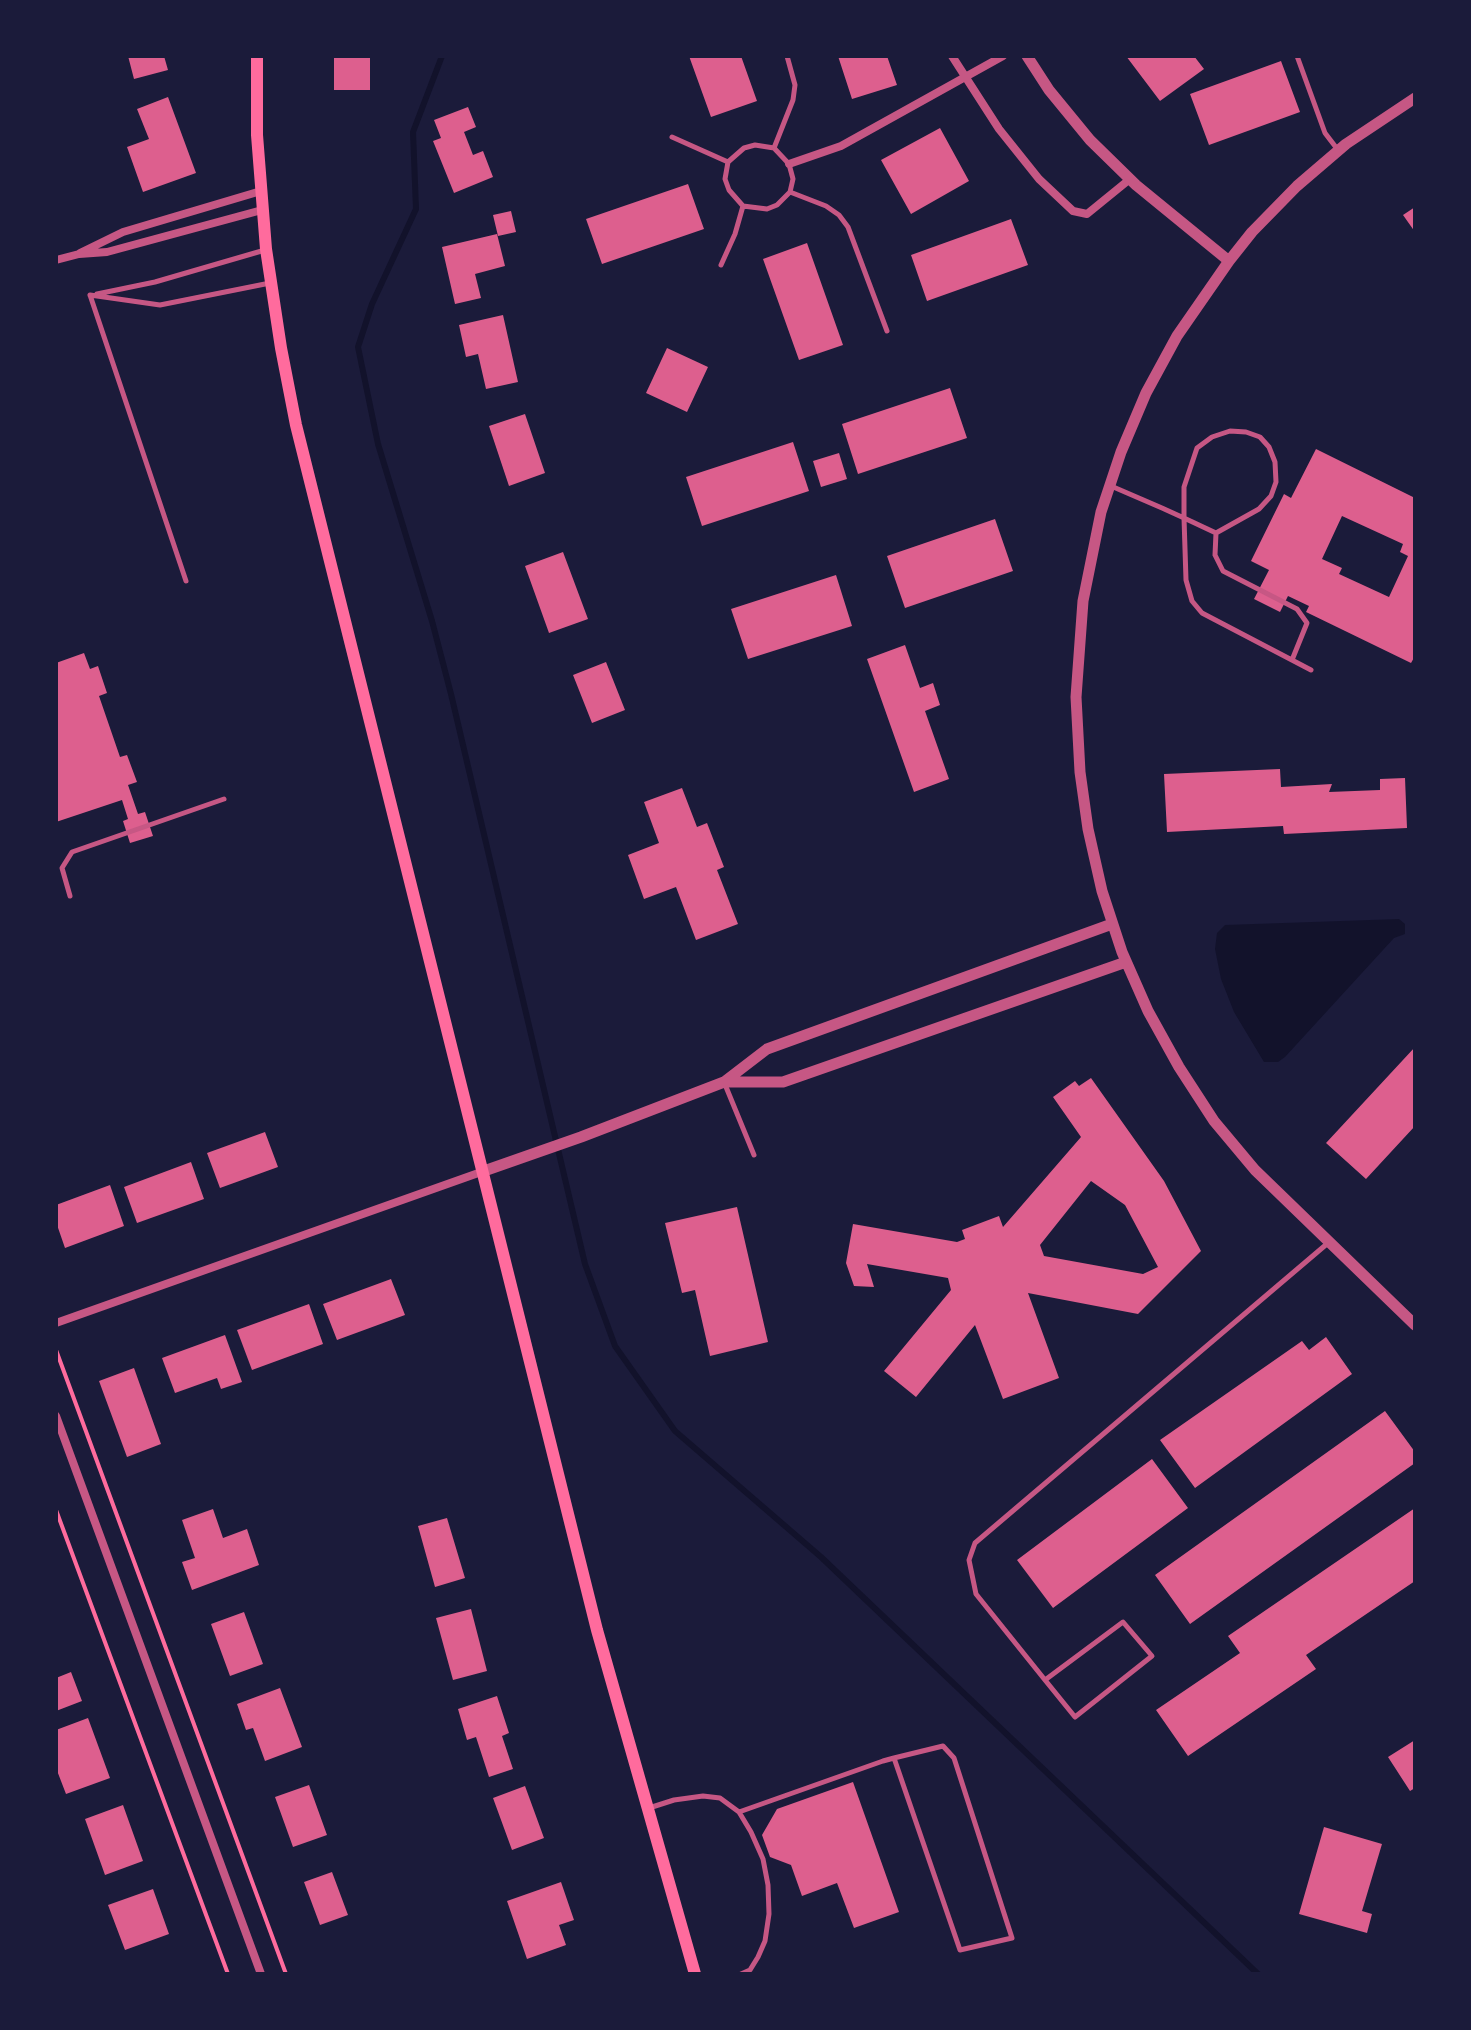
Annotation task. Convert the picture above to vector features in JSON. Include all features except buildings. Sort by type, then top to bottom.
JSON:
[{"type":"main road","points":[[257,56],[257,135],[266,249],[296,425],[597,1630],[695,1974]]},
{"type":"street","points":[[952,56],[999,129],[1039,179],[1073,211],[1087,214],[1130,179]]},
{"type":"street","points":[[789,164],[841,146],[1003,56]]},
{"type":"street","points":[[1027,56],[1049,90],[1082,130],[1130,179],[1229,261]]},
{"type":"street","points":[[1415,98],[1338,150],[1297,186],[1252,232],[1177,336],[1146,393],[1110,485],[1087,573],[1079,636],[1076,697],[1079,765],[1088,829],[1102,891],[1126,962],[1148,1011],[1214,1121],[1255,1170],[1415,1325]]},
{"type":"street","points":[[79,254],[123,232],[261,191]]},
{"type":"street","points":[[56,260],[107,252],[262,210]]},
{"type":"street","points":[[56,1323],[581,1137],[724,1082],[767,1049],[1112,924]]},
{"type":"street","points":[[724,1082],[783,1082],[1126,962]]},
{"type":"street","points":[[56,1416],[261,1974]]},
{"type":"lane","points":[[774,148],[793,100],[795,85],[787,56]]},
{"type":"lane","points":[[1297,56],[1325,133],[1338,150]]},
{"type":"lane","points":[[672,137],[728,162]]},
{"type":"lane","points":[[755,145],[774,148],[789,164],[793,179],[790,192],[777,205],[767,209],[743,206],[729,190],[725,179],[728,162],[744,148],[755,145]]},
{"type":"lane","points":[[790,192],[826,206],[839,215],[848,227],[887,331]]},
{"type":"lane","points":[[721,265],[743,206]]},
{"type":"lane","points":[[90,295],[155,282],[266,249]]},
{"type":"lane","points":[[90,295],[160,305],[270,283]]},
{"type":"lane","points":[[90,295],[186,581]]},
{"type":"lane","points":[[1216,533],[1259,509],[1271,496],[1276,482],[1275,462],[1269,447],[1260,437],[1230,431],[1212,437],[1197,448],[1184,487],[1186,580],[1192,601],[1202,613],[1311,670]]},
{"type":"lane","points":[[1110,485],[1216,533]]},
{"type":"lane","points":[[1216,533],[1215,555],[1223,571],[1297,609],[1307,623],[1292,660]]},
{"type":"lane","points":[[70,896],[62,868],[72,852],[224,799]]},
{"type":"lane","points":[[724,1082],[754,1155]]},
{"type":"lane","points":[[1045,1680],[1123,1622],[1152,1656],[1075,1717],[1045,1680],[976,1594],[969,1560],[975,1543],[1328,1243]]},
{"type":"lane","points":[[739,1812],[894,1758],[943,1746],[954,1758],[1012,1938],[960,1950],[894,1758]]},
{"type":"lane","points":[[646,1809],[674,1800],[703,1796],[720,1798],[739,1812],[763,1859],[769,1914],[765,1941],[758,1957],[750,1970],[741,1974]]},
{"type":"path","points":[[56,1350],[286,1974]]},
{"type":"path","points":[[56,1510],[228,1974]]},
{"type":"shaded area","points":[[1399,919],[1405,924],[1405,934],[1394,938],[1285,1057],[1278,1062],[1264,1062],[1234,1012],[1221,979],[1215,949],[1217,933],[1225,925]]},
{"type":"waterway","points":[[442,56],[413,132],[416,209],[372,304],[358,347],[378,444],[451,694],[585,1264],[615,1346],[675,1431],[821,1557],[1258,1974]]}]
